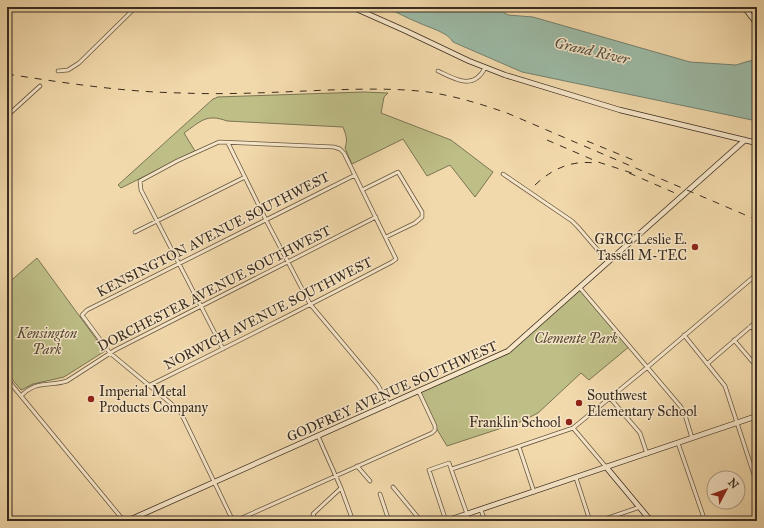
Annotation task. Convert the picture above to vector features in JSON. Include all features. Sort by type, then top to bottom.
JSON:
[{"type":"main road","points":[[352,7],[484,68],[620,110],[757,143]]},
{"type":"main road","points":[[744,7],[757,24]]},
{"type":"main road","name":"GODFREY AVENUE SOUTHWEST","points":[[126,521],[419,392],[508,351],[744,140]]},
{"type":"main road","points":[[446,521],[757,416]]},
{"type":"main road","points":[[606,467],[651,521]]},
{"type":"street","points":[[58,72],[68,70],[79,62],[136,7]]},
{"type":"street","points":[[438,71],[453,78],[467,82],[481,74],[484,68]]},
{"type":"street","points":[[7,116],[40,86]]},
{"type":"street","points":[[223,349],[141,190],[139,184],[141,180],[214,143],[219,142],[329,147],[340,149],[344,153],[362,190],[386,237],[415,223],[422,217],[422,212],[398,172],[362,190]]},
{"type":"street","points":[[228,142],[266,220],[310,304],[378,385],[389,405]]},
{"type":"street","points":[[503,174],[572,221],[608,262]]},
{"type":"street","name":"KENSINGTON AVENUE SOUTHWEST","points":[[110,353],[82,315],[87,310],[355,175]]},
{"type":"street","points":[[136,232],[245,177]]},
{"type":"street","name":"DORCHESTER AVENUE SOUTHWEST","points":[[21,396],[32,386],[58,384],[67,381],[110,353],[376,217]]},
{"type":"street","name":"NORWICH AVENUE SOUTHWEST","points":[[150,385],[392,262],[396,259],[386,237]]},
{"type":"street","points":[[452,469],[573,428],[757,274]]},
{"type":"street","points":[[580,288],[683,411],[692,438]]},
{"type":"street","points":[[707,364],[757,321]]},
{"type":"street","points":[[751,326],[757,333]]},
{"type":"street","points":[[684,335],[726,386],[757,484]]},
{"type":"street","points":[[734,340],[757,367]]},
{"type":"street","points":[[110,353],[150,385],[183,415],[234,521],[434,432],[435,426],[419,392]]},
{"type":"street","points":[[7,379],[126,521]]},
{"type":"street","points":[[610,398],[640,433],[647,454]]},
{"type":"street","points":[[573,428],[606,467]]},
{"type":"street","points":[[318,436],[341,488],[353,521]]},
{"type":"street","points":[[678,443],[706,521]]},
{"type":"street","points":[[519,447],[534,492]]},
{"type":"street","points":[[446,521],[429,470],[450,463],[467,514]]},
{"type":"street","points":[[357,466],[370,481]]},
{"type":"street","points":[[576,478],[590,521]]},
{"type":"street","points":[[393,487],[421,521]]},
{"type":"street","points":[[316,521],[313,514],[341,488]]},
{"type":"street","points":[[380,494],[389,521]]},
{"type":"street","points":[[599,521],[640,507]]},
{"type":"street","points":[[481,510],[485,521]]},
{"type":"green space","points":[[364,92],[388,93],[384,97],[381,113],[451,140],[493,172],[475,197],[450,165],[427,176],[403,139],[352,164],[345,148],[346,138],[343,127],[227,121],[214,118],[208,118],[199,122],[184,133],[195,151],[121,188],[118,185],[217,97]]},
{"type":"green space","name":"Kensington Park","points":[[37,258],[105,351],[64,377],[33,384],[21,390],[7,373],[7,284]]},
{"type":"green space","name":"Clemente Park","points":[[580,288],[630,346],[589,380],[581,373],[538,413],[520,422],[447,446],[435,426],[419,392],[505,353]]},
{"type":"water","name":"Grand River","points":[[386,7],[503,7],[500,10],[508,15],[533,17],[690,62],[736,65],[757,60],[757,121],[522,72],[453,42],[447,35],[409,19]]},
{"type":"railway","points":[[7,74],[51,81],[138,91],[200,94],[378,89],[428,92],[487,106],[507,113],[757,220]]},
{"type":"railway","points":[[547,140],[598,162],[635,174]]},
{"type":"railway","points":[[587,141],[638,162]]},
{"type":"railway","points":[[535,185],[548,174],[570,164],[586,162],[595,163]]},
{"type":"railway","points":[[629,173],[675,193]]},
{"type":"place","name":"GRCC Leslie E. Tassell M-TEC","points":[[695,247]]},
{"type":"place","name":"Imperial Metal Products Company","points":[[91,399]]},
{"type":"place","name":"Southwest Elementary School","points":[[579,403]]},
{"type":"place","name":"Franklin School","points":[[569,422]]}]
